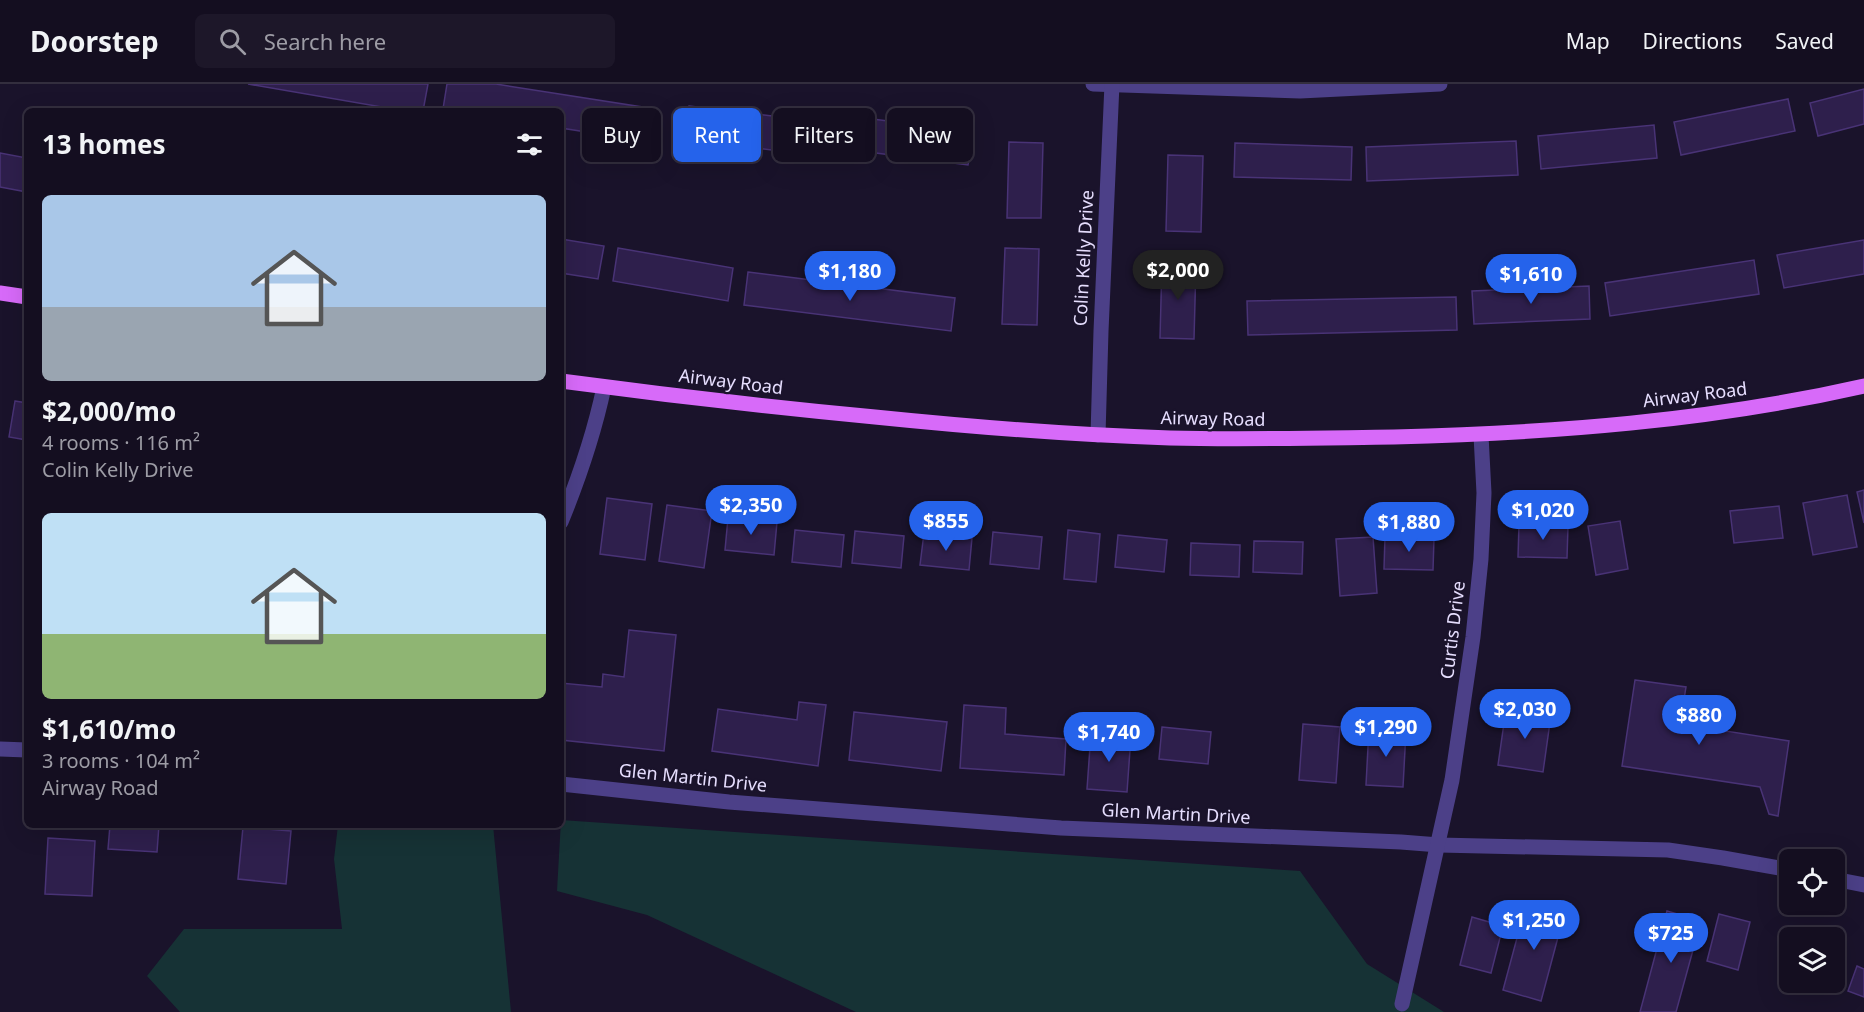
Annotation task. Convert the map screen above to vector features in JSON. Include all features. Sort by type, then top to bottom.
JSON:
[{"type":"main road","points":[[0,293],[24,297]]},
{"type":"main road","name":"Airway Road","points":[[564,381],[749,405],[978,427],[1169,438],[1288,439],[1481,435],[1666,420],[1740,410],[1864,386]]},
{"type":"street","points":[[1093,84],[1300,91],[1440,84]]},
{"type":"street","name":"Colin Kelly Drive","points":[[1098,435],[1112,85]]},
{"type":"street","points":[[564,515],[578,483],[594,432],[604,387]]},
{"type":"street","name":"Curtis Drive","points":[[1402,1004],[1454,769],[1473,637],[1485,493],[1481,435]]},
{"type":"street","points":[[0,749],[24,750]]},
{"type":"street","name":"Glen Martin Drive","points":[[564,784],[729,802],[1061,828],[1438,845],[1668,850],[1779,868]]},
{"type":"street","points":[[1845,881],[1864,885]]},
{"type":"green space","points":[[564,820],[1300,871],[1367,964],[1444,1012],[856,1012],[647,915],[557,891],[561,828],[564,828]]},
{"type":"green space","points":[[338,828],[493,828],[511,1012],[180,1012],[147,976],[184,929],[342,929],[334,859]]},
{"type":"building","points":[[248,84],[428,84],[424,108],[388,108]]},
{"type":"building","points":[[447,84],[496,84],[649,108],[582,108],[582,131],[564,128],[564,108],[443,108]]},
{"type":"building","points":[[1864,89],[1864,124],[1818,136],[1810,103]]},
{"type":"building","points":[[1788,99],[1795,131],[1681,155],[1674,122]]},
{"type":"building","points":[[761,115],[773,116],[773,150],[761,149]]},
{"type":"building","points":[[875,119],[887,121],[887,154],[875,153]]},
{"type":"building","points":[[1654,125],[1657,158],[1541,169],[1538,136]]},
{"type":"building","points":[[1516,141],[1518,175],[1367,181],[1366,147]]},
{"type":"building","points":[[1009,142],[1043,143],[1041,218],[1007,218]]},
{"type":"building","points":[[1235,143],[1352,147],[1351,180],[1234,177]]},
{"type":"building","points":[[0,153],[24,157],[24,191],[0,187]]},
{"type":"building","points":[[1168,155],[1203,156],[1201,232],[1166,231]]},
{"type":"building","points":[[945,162],[968,162],[968,165]]},
{"type":"building","points":[[564,239],[604,246],[598,279],[564,273]]},
{"type":"building","points":[[1864,240],[1864,274],[1784,288],[1777,255]]},
{"type":"building","points":[[618,248],[733,268],[728,301],[613,281]]},
{"type":"building","points":[[1005,248],[1039,249],[1037,325],[1002,324]]},
{"type":"building","points":[[1754,260],[1759,294],[1610,316],[1605,283]]},
{"type":"building","points":[[1162,263],[1196,264],[1194,339],[1160,338]]},
{"type":"building","points":[[748,272],[955,298],[951,331],[744,305]]},
{"type":"building","points":[[1589,286],[1590,319],[1474,324],[1472,291]]},
{"type":"building","points":[[1456,297],[1457,330],[1248,335],[1247,301]]},
{"type":"building","points":[[15,401],[24,402],[24,440],[9,437]]},
{"type":"building","points":[[1864,490],[1864,523],[1857,492]]},
{"type":"building","points":[[1847,495],[1857,547],[1813,555],[1803,503]]},
{"type":"building","points":[[607,498],[652,504],[645,560],[600,554]]},
{"type":"building","points":[[667,505],[712,511],[704,568],[659,561]]},
{"type":"building","points":[[1779,506],[1783,538],[1734,543],[1730,511]]},
{"type":"building","points":[[728,518],[777,522],[774,555],[725,550]]},
{"type":"building","points":[[1620,521],[1628,569],[1596,575],[1588,526]]},
{"type":"building","points":[[1519,524],[1568,526],[1567,558],[1518,557]]},
{"type":"building","points":[[795,530],[844,535],[841,567],[792,562]]},
{"type":"building","points":[[1068,530],[1100,534],[1096,582],[1064,579]]},
{"type":"building","points":[[855,531],[904,536],[901,568],[852,563]]},
{"type":"building","points":[[993,532],[1042,537],[1039,569],[990,564]]},
{"type":"building","points":[[924,533],[972,538],[969,570],[920,565]]},
{"type":"building","points":[[1118,535],[1167,540],[1164,572],[1115,567]]},
{"type":"building","points":[[1385,536],[1434,538],[1433,570],[1384,569]]},
{"type":"building","points":[[1373,537],[1377,593],[1340,596],[1336,539]]},
{"type":"building","points":[[1254,541],[1303,542],[1302,574],[1253,572]]},
{"type":"building","points":[[1191,543],[1240,545],[1239,577],[1190,575]]},
{"type":"building","points":[[629,630],[676,635],[664,751],[564,740],[564,683],[602,687],[603,674],[624,677]]},
{"type":"building","points":[[1635,680],[1686,687],[1680,724],[1789,741],[1778,816],[1769,814],[1760,787],[1622,766]]},
{"type":"building","points":[[799,702],[826,705],[818,766],[712,751],[718,709],[797,720]]},
{"type":"building","points":[[964,705],[1006,708],[1005,734],[1066,739],[1064,775],[960,768]]},
{"type":"building","points":[[1506,709],[1551,715],[1543,772],[1498,765]]},
{"type":"building","points":[[854,712],[947,722],[941,771],[849,760]]},
{"type":"building","points":[[1303,724],[1340,727],[1336,783],[1299,780]]},
{"type":"building","points":[[1162,727],[1211,732],[1208,764],[1159,759]]},
{"type":"building","points":[[1369,728],[1406,731],[1403,787],[1366,785]]},
{"type":"building","points":[[1091,733],[1131,736],[1127,792],[1087,789]]},
{"type":"building","points":[[110,828],[159,828],[157,852],[108,849]]},
{"type":"building","points":[[243,828],[291,831],[286,884],[238,879]]},
{"type":"building","points":[[48,838],[95,841],[92,896],[45,894]]},
{"type":"building","points":[[1527,901],[1565,911],[1541,1001],[1503,990]]},
{"type":"building","points":[[1667,911],[1701,921],[1676,1012],[1640,1012]]},
{"type":"building","points":[[1719,914],[1750,922],[1738,970],[1707,961]]},
{"type":"building","points":[[1472,917],[1503,926],[1491,973],[1460,965]]},
{"type":"building","points":[[1857,966],[1864,969],[1864,997],[1848,991]]}]
